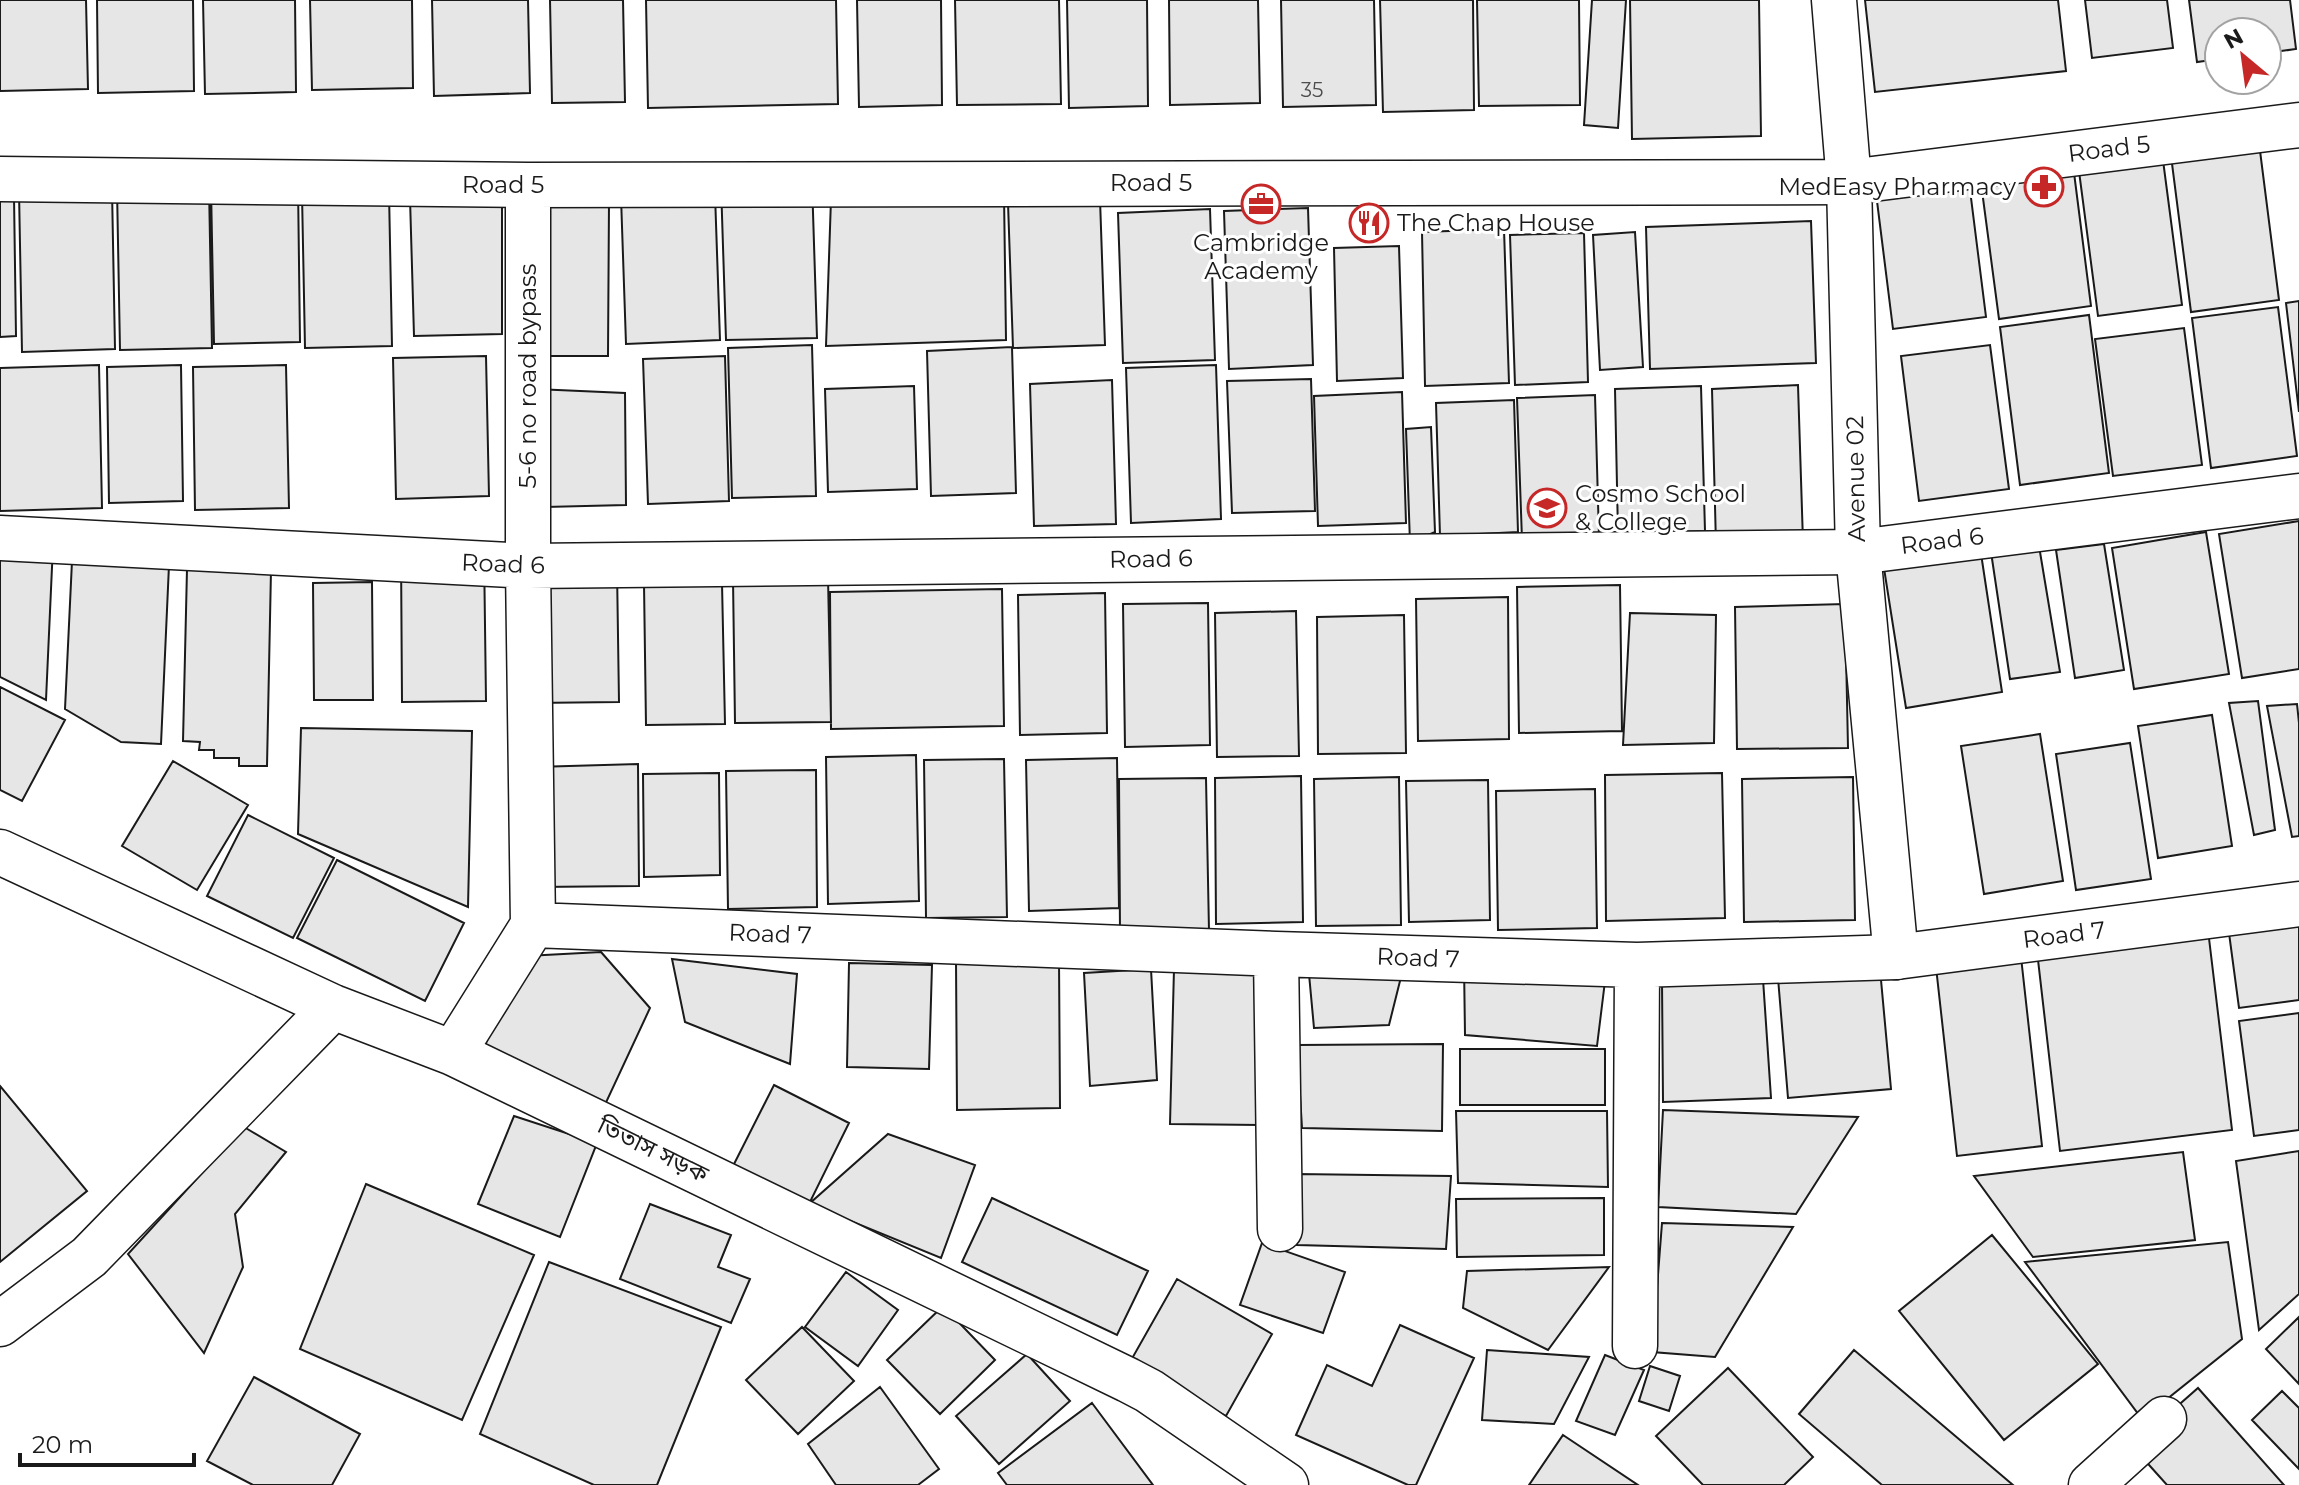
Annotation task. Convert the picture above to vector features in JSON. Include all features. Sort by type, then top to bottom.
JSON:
[{"type":"street","name":"Avenue 02","points":[[1834,0],[1849,182],[1858,552],[1896,957]]},
{"type":"street","name":"Road 5","points":[[0,179],[528,185],[1849,182],[2299,125]]},
{"type":"street","name":"5-6 no road bypass","points":[[528,185],[528,566],[533,925]]},
{"type":"street","name":"Road 6","points":[[0,538],[528,566],[1858,552],[2299,496]]},
{"type":"street","name":"তিতাস সড়ক","points":[[0,852],[333,1007],[453,1053],[1128,1380],[1149,1391],[1286,1485]]},
{"type":"street","name":"Road 7","points":[[533,925],[1637,965],[1896,957],[2299,904]]},
{"type":"street","points":[[453,1053],[533,925]]},
{"type":"street","points":[[1276,954],[1280,1229]]},
{"type":"street","points":[[1635,1346],[1637,965]]},
{"type":"street","points":[[0,1324],[89,1257],[333,1007]]},
{"type":"street","points":[[2091,1485],[2164,1419]]},
{"type":"building","points":[[0,0],[86,0],[88,89],[0,91]]},
{"type":"building","points":[[97,0],[193,0],[194,91],[98,93]]},
{"type":"building","points":[[203,0],[295,0],[296,92],[205,94]]},
{"type":"building","points":[[310,0],[412,0],[413,88],[312,90]]},
{"type":"building","points":[[432,0],[528,0],[530,93],[434,96]]},
{"type":"building","points":[[550,0],[623,0],[625,102],[552,103]]},
{"type":"building","points":[[646,0],[836,0],[838,104],[648,108]]},
{"type":"building","points":[[857,0],[941,0],[942,105],[859,107]]},
{"type":"building","points":[[955,0],[1059,0],[1061,104],[957,105]]},
{"type":"building","points":[[1067,0],[1147,0],[1148,106],[1069,108]]},
{"type":"building","points":[[1169,0],[1258,0],[1260,103],[1170,105]]},
{"type":"building","points":[[1281,0],[1374,0],[1376,105],[1283,107]]},
{"type":"building","points":[[1380,0],[1473,0],[1474,110],[1383,112]]},
{"type":"building","points":[[1477,0],[1579,0],[1580,105],[1479,106]]},
{"type":"building","points":[[1592,0],[1626,0],[1618,128],[1584,125]]},
{"type":"building","points":[[1630,0],[1759,0],[1761,136],[1632,139]]},
{"type":"building","points":[[1865,0],[2058,0],[2066,71],[1875,92]]},
{"type":"building","points":[[2085,0],[2167,0],[2173,48],[2092,58]]},
{"type":"building","points":[[2189,0],[2290,0],[2296,49],[2283,51],[2283,16],[2203,16],[2203,61],[2197,62]]},
{"type":"building","points":[[2258,135],[2279,300],[2191,312],[2170,148]]},
{"type":"building","points":[[2161,145],[2182,305],[2098,316],[2077,156]]},
{"type":"building","points":[[2072,157],[2091,306],[1999,319],[1979,168]]},
{"type":"building","points":[[1968,174],[1986,317],[1893,329],[1875,185]]},
{"type":"building","points":[[812,181],[817,338],[726,340],[721,184]]},
{"type":"building","points":[[298,184],[300,342],[214,344],[211,187]]},
{"type":"building","points":[[209,186],[212,348],[120,350],[117,188]]},
{"type":"building","points":[[112,189],[115,349],[22,352],[19,191]]},
{"type":"building","points":[[389,192],[392,346],[305,348],[302,194]]},
{"type":"building","points":[[715,194],[720,340],[626,344],[621,197]]},
{"type":"building","points":[[1004,194],[1006,340],[826,346],[831,199]]},
{"type":"building","points":[[0,195],[14,196],[16,336],[0,337]]},
{"type":"building","points":[[410,198],[502,204],[502,334],[414,336]]},
{"type":"building","points":[[1100,199],[1105,345],[1013,348],[1008,203]]},
{"type":"building","points":[[528,202],[609,202],[608,356],[528,356]]},
{"type":"building","points":[[1308,208],[1313,365],[1229,369],[1224,211]]},
{"type":"building","points":[[1210,209],[1215,360],[1123,363],[1118,213]]},
{"type":"building","points":[[1811,221],[1816,363],[1650,369],[1646,227]]},
{"type":"building","points":[[1504,229],[1509,383],[1425,386],[1422,232]]},
{"type":"building","points":[[1635,232],[1643,367],[1600,370],[1593,235]]},
{"type":"building","points":[[1584,233],[1588,382],[1515,385],[1510,235]]},
{"type":"building","points":[[1399,246],[1403,378],[1337,381],[1334,248]]},
{"type":"building","points":[[2299,301],[2299,412],[2286,303]]},
{"type":"building","points":[[2278,307],[2297,456],[2211,468],[2192,318]]},
{"type":"building","points":[[2089,315],[2109,473],[2020,485],[2000,327]]},
{"type":"building","points":[[2184,328],[2202,465],[2113,476],[2095,339]]},
{"type":"building","points":[[812,345],[816,496],[732,498],[728,348]]},
{"type":"building","points":[[1990,345],[2009,489],[1919,501],[1901,356]]},
{"type":"building","points":[[1012,347],[1016,493],[931,496],[927,351]]},
{"type":"building","points":[[486,356],[489,496],[396,499],[393,358]]},
{"type":"building","points":[[725,356],[729,501],[648,504],[643,359]]},
{"type":"building","points":[[99,365],[102,508],[0,511],[0,368]]},
{"type":"building","points":[[181,365],[183,501],[109,503],[107,367]]},
{"type":"building","points":[[286,365],[289,508],[195,510],[193,367]]},
{"type":"building","points":[[1216,365],[1221,519],[1131,523],[1126,368]]},
{"type":"building","points":[[1311,379],[1315,511],[1232,513],[1227,381]]},
{"type":"building","points":[[1112,380],[1116,524],[1034,526],[1030,384]]},
{"type":"building","points":[[1798,385],[1803,542],[1716,545],[1712,389]]},
{"type":"building","points":[[914,386],[917,489],[828,492],[825,389]]},
{"type":"building","points":[[1701,386],[1705,531],[1618,534],[1615,389]]},
{"type":"building","points":[[535,389],[625,393],[626,505],[545,507]]},
{"type":"building","points":[[1402,392],[1406,523],[1318,526],[1314,396]]},
{"type":"building","points":[[1595,395],[1599,537],[1522,540],[1517,398]]},
{"type":"building","points":[[1514,400],[1518,532],[1440,536],[1436,403]]},
{"type":"building","points":[[1431,427],[1435,532],[1410,543],[1406,429]]},
{"type":"building","points":[[2299,521],[2299,669],[2242,678],[2219,534]]},
{"type":"building","points":[[2206,532],[2229,674],[2134,689],[2112,548]]},
{"type":"building","points":[[0,544],[53,545],[46,700],[0,677]]},
{"type":"building","points":[[2104,544],[2124,670],[2075,678],[2056,550]]},
{"type":"building","points":[[2039,546],[2060,672],[2010,679],[1991,552]]},
{"type":"building","points":[[1980,547],[2002,692],[1906,708],[1883,562]]},
{"type":"building","points":[[484,550],[486,701],[402,702],[401,552]]},
{"type":"building","points":[[72,561],[169,565],[161,744],[121,742],[65,709]]},
{"type":"building","points":[[187,569],[271,570],[267,766],[239,766],[239,758],[214,758],[214,750],[199,750],[200,742],[183,741]]},
{"type":"building","points":[[530,569],[617,569],[619,702],[532,703]]},
{"type":"building","points":[[828,577],[831,722],[735,723],[733,579]]},
{"type":"building","points":[[372,582],[373,700],[314,700],[313,583]]},
{"type":"building","points":[[722,583],[725,724],[646,725],[644,584]]},
{"type":"building","points":[[1620,585],[1622,731],[1519,733],[1517,587]]},
{"type":"building","points":[[1002,589],[1004,726],[831,729],[830,592]]},
{"type":"building","points":[[1105,593],[1107,733],[1020,735],[1018,595]]},
{"type":"building","points":[[1508,597],[1509,739],[1418,741],[1416,599]]},
{"type":"building","points":[[1208,603],[1210,745],[1125,747],[1123,604]]},
{"type":"building","points":[[1845,604],[1848,748],[1737,749],[1735,607]]},
{"type":"building","points":[[1296,611],[1299,756],[1217,757],[1215,613]]},
{"type":"building","points":[[1630,613],[1716,615],[1714,743],[1623,745]]},
{"type":"building","points":[[1404,615],[1406,753],[1318,754],[1317,617]]},
{"type":"building","points":[[0,687],[65,720],[22,801],[0,790]]},
{"type":"building","points":[[2258,701],[2275,830],[2254,835],[2229,703]]},
{"type":"building","points":[[2297,704],[2299,836],[2292,837],[2267,706]]},
{"type":"building","points":[[2212,715],[2232,846],[2158,858],[2138,726]]},
{"type":"building","points":[[301,728],[472,731],[468,907],[298,834]]},
{"type":"building","points":[[2040,734],[2063,881],[1984,894],[1961,746]]},
{"type":"building","points":[[2130,743],[2151,879],[2076,890],[2056,754]]},
{"type":"building","points":[[916,755],[919,901],[828,904],[826,757]]},
{"type":"building","points":[[1117,758],[1119,908],[1029,911],[1026,760]]},
{"type":"building","points":[[1004,759],[1007,917],[926,918],[924,760]]},
{"type":"building","points":[[173,761],[248,805],[197,890],[122,846]]},
{"type":"building","points":[[638,764],[639,886],[537,887],[535,767]]},
{"type":"building","points":[[816,770],[817,907],[728,909],[726,771]]},
{"type":"building","points":[[719,773],[720,875],[644,877],[643,774]]},
{"type":"building","points":[[1722,773],[1725,918],[1606,921],[1605,775]]},
{"type":"building","points":[[1301,776],[1303,922],[1216,924],[1215,778]]},
{"type":"building","points":[[1399,777],[1401,925],[1316,926],[1314,779]]},
{"type":"building","points":[[1853,777],[1855,920],[1744,922],[1742,779]]},
{"type":"building","points":[[1206,778],[1209,931],[1120,933],[1119,779]]},
{"type":"building","points":[[1488,780],[1490,920],[1409,922],[1406,781]]},
{"type":"building","points":[[1595,789],[1597,928],[1498,930],[1496,791]]},
{"type":"building","points":[[248,815],[334,858],[293,938],[207,896]]},
{"type":"building","points":[[337,860],[464,923],[425,1001],[297,938]]},
{"type":"building","points":[[2299,909],[2299,1000],[2239,1008],[2227,918]]},
{"type":"building","points":[[2208,930],[2232,1130],[2060,1151],[2037,951]]},
{"type":"building","points":[[601,952],[650,1008],[603,1109],[484,1047],[526,956]]},
{"type":"building","points":[[2021,957],[2042,1146],[1957,1156],[1936,967]]},
{"type":"building","points":[[672,959],[797,974],[790,1064],[685,1022]]},
{"type":"building","points":[[1059,960],[1060,1108],[957,1110],[956,961]]},
{"type":"building","points":[[849,963],[932,965],[929,1069],[847,1067]]},
{"type":"building","points":[[1464,964],[1606,973],[1597,1046],[1465,1035]]},
{"type":"building","points":[[1151,969],[1157,1080],[1090,1086],[1084,973]]},
{"type":"building","points":[[1174,969],[1263,970],[1260,1125],[1170,1124]]},
{"type":"building","points":[[1880,969],[1891,1089],[1788,1098],[1778,978]]},
{"type":"building","points":[[1309,974],[1401,977],[1389,1025],[1314,1028]]},
{"type":"building","points":[[1763,979],[1771,1098],[1663,1102],[1662,982]]},
{"type":"building","points":[[2299,1013],[2299,1130],[2254,1136],[2239,1021]]},
{"type":"building","points":[[1443,1044],[1442,1131],[1302,1128],[1297,1045]]},
{"type":"building","points":[[1460,1049],[1605,1049],[1605,1105],[1460,1105]]},
{"type":"building","points":[[774,1085],[849,1123],[809,1204],[733,1166]]},
{"type":"building","points":[[0,1086],[87,1191],[0,1262]]},
{"type":"building","points":[[1663,1110],[1858,1117],[1796,1214],[1658,1207]]},
{"type":"building","points":[[1456,1111],[1607,1111],[1608,1187],[1458,1183]]},
{"type":"building","points":[[514,1116],[597,1143],[560,1237],[478,1204]]},
{"type":"building","points":[[244,1127],[286,1152],[235,1214],[243,1267],[204,1353],[128,1254]]},
{"type":"building","points":[[888,1134],[975,1165],[941,1258],[809,1204]]},
{"type":"building","points":[[2299,1151],[2299,1294],[2259,1330],[2236,1161]]},
{"type":"building","points":[[2183,1152],[2195,1240],[2033,1257],[1974,1176]]},
{"type":"building","points":[[1296,1174],[1451,1176],[1446,1249],[1297,1245]]},
{"type":"building","points":[[366,1184],[534,1255],[462,1420],[300,1349]]},
{"type":"building","points":[[992,1198],[1148,1271],[1117,1335],[962,1262]]},
{"type":"building","points":[[1604,1198],[1604,1255],[1457,1257],[1456,1199]]},
{"type":"building","points":[[650,1204],[731,1235],[718,1267],[750,1279],[731,1323],[620,1279]]},
{"type":"building","points":[[1662,1223],[1793,1227],[1715,1357],[1652,1352]]},
{"type":"building","points":[[1992,1235],[2098,1364],[2004,1440],[1899,1311]]},
{"type":"building","points":[[2228,1242],[2242,1339],[2142,1419],[2025,1262]]},
{"type":"building","points":[[1262,1243],[1345,1272],[1323,1333],[1240,1305]]},
{"type":"building","points":[[549,1262],[721,1327],[657,1485],[594,1485],[480,1434]]},
{"type":"building","points":[[1609,1267],[1548,1350],[1463,1308],[1467,1271]]},
{"type":"building","points":[[846,1272],[898,1310],[858,1366],[805,1327]]},
{"type":"building","points":[[1177,1279],[1272,1334],[1226,1416],[1130,1362]]},
{"type":"building","points":[[943,1306],[995,1360],[940,1414],[887,1360]]},
{"type":"building","points":[[2299,1317],[2299,1384],[2266,1349]]},
{"type":"building","points":[[1400,1325],[1474,1358],[1416,1485],[1408,1485],[1296,1435],[1327,1365],[1372,1386]]},
{"type":"building","points":[[802,1327],[854,1381],[798,1434],[746,1380]]},
{"type":"building","points":[[1487,1350],[1589,1357],[1554,1424],[1482,1420]]},
{"type":"building","points":[[1854,1350],[2013,1485],[1882,1485],[1799,1414]]},
{"type":"building","points":[[1027,1354],[1070,1401],[999,1464],[956,1416]]},
{"type":"building","points":[[1605,1355],[1644,1370],[1615,1435],[1576,1421]]},
{"type":"building","points":[[1650,1366],[1680,1376],[1669,1411],[1639,1401]]},
{"type":"building","points":[[1728,1368],[1813,1457],[1784,1485],[1703,1485],[1656,1436]]},
{"type":"building","points":[[254,1377],[360,1434],[332,1485],[253,1485],[207,1461]]},
{"type":"building","points":[[880,1387],[939,1469],[918,1485],[836,1485],[808,1444]]},
{"type":"building","points":[[2198,1388],[2284,1485],[2167,1485],[2132,1446]]},
{"type":"building","points":[[2282,1391],[2299,1408],[2299,1469],[2252,1420]]},
{"type":"building","points":[[1092,1403],[1153,1485],[1007,1485],[998,1473]]},
{"type":"building","points":[[1563,1435],[1638,1485],[1529,1485]]},
{"type":"place","name":"MedEasy Pharmacy","points":[[2044,187]]},
{"type":"place","name":"Cambridge Academy","points":[[1261,204]]},
{"type":"place","name":"The Chap House","points":[[1369,223]]},
{"type":"place","name":"Cosmo School & College","points":[[1547,508]]}]
